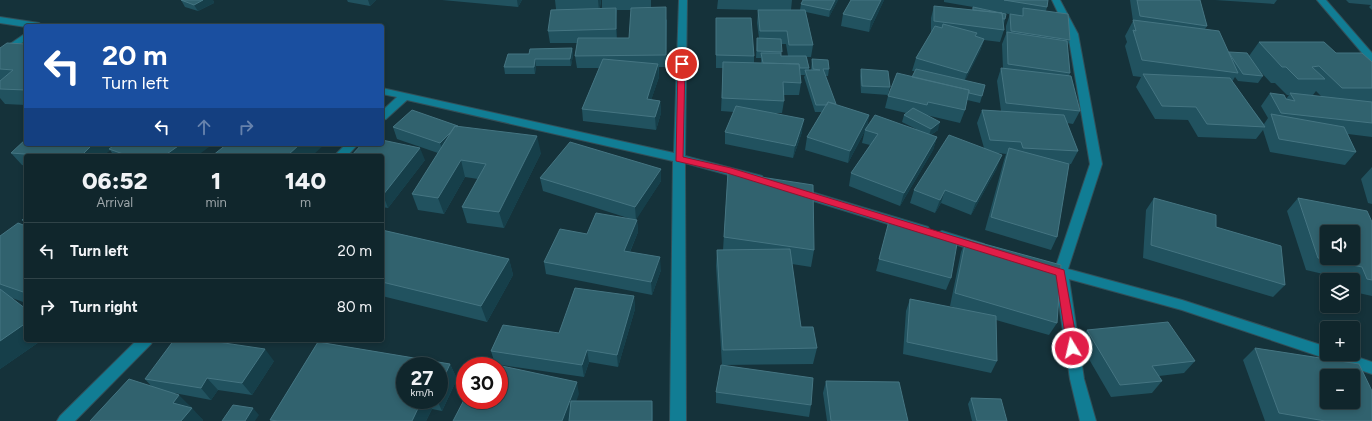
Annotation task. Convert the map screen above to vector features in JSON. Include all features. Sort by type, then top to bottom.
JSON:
[{"type":"street","points":[[678,421],[679,159],[683,0]]},
{"type":"street","points":[[1056,0],[1073,34],[1096,164],[1060,272],[1077,379],[1088,421]]},
{"type":"street","points":[[1320,0],[1372,59]]},
{"type":"street","points":[[0,20],[26,24]]},
{"type":"street","points":[[0,55],[24,37]]},
{"type":"street","points":[[384,91],[728,170],[766,182]]},
{"type":"street","points":[[384,115],[405,96]]},
{"type":"street","points":[[342,154],[351,146]]},
{"type":"street","points":[[788,189],[992,251]]},
{"type":"street","points":[[1030,263],[1182,305],[1320,351]]},
{"type":"street","points":[[65,421],[144,342]]},
{"type":"street","points":[[1351,361],[1372,368]]},
{"type":"building","points":[[181,0],[203,0],[194,5]]},
{"type":"building","points":[[803,0],[835,0],[830,10],[801,4]]},
{"type":"building","points":[[851,0],[881,0],[871,20],[843,14]]},
{"type":"building","points":[[1004,0],[1048,0],[1047,7]]},
{"type":"building","points":[[1137,0],[1200,0],[1207,26],[1140,16]]},
{"type":"building","points":[[934,6],[1002,13],[1004,30],[934,21]]},
{"type":"building","points":[[666,7],[666,55],[575,56],[578,38],[629,38],[631,8]]},
{"type":"building","points":[[973,7],[1001,13],[973,10]]},
{"type":"building","points":[[616,8],[616,29],[548,31],[551,10]]},
{"type":"building","points":[[1023,8],[1068,14],[1070,40],[1011,31],[1010,14],[1023,16]]},
{"type":"building","points":[[758,10],[805,10],[813,45],[789,45],[787,31],[760,31]]},
{"type":"building","points":[[1002,13],[1006,14],[1005,19],[1003,19]]},
{"type":"building","points":[[716,18],[751,18],[754,56],[716,55]]},
{"type":"building","points":[[1133,20],[1219,31],[1238,73],[1142,60],[1133,30],[1136,31]]},
{"type":"building","points":[[943,24],[977,33],[975,36],[984,39],[967,73],[916,58],[935,26],[942,28]]},
{"type":"building","points":[[1007,32],[1067,41],[1070,73],[1008,64]]},
{"type":"building","points":[[757,38],[781,39],[782,52],[757,51]]},
{"type":"building","points":[[1259,42],[1324,42],[1336,53],[1362,53],[1372,62],[1372,88],[1342,88],[1319,66],[1312,67],[1325,79],[1298,79],[1286,67],[1282,67]]},
{"type":"building","points":[[7,43],[24,44],[24,90],[0,89],[0,81],[13,70],[0,69],[0,48]]},
{"type":"building","points":[[572,48],[570,59],[535,59],[534,67],[504,67],[508,54],[529,54],[530,49]]},
{"type":"building","points":[[1229,52],[1247,53],[1263,76],[1243,74]]},
{"type":"building","points":[[761,53],[781,53],[781,56],[806,56],[809,68],[800,68],[799,64],[763,63]]},
{"type":"building","points":[[603,59],[658,64],[647,99],[660,101],[655,117],[582,109]]},
{"type":"building","points":[[812,59],[828,60],[829,69],[823,69],[836,104],[828,102],[827,105],[816,105],[805,70],[820,70],[813,69]]},
{"type":"building","points":[[723,62],[799,64],[801,83],[783,82],[784,101],[722,98]]},
{"type":"building","points":[[1001,68],[1071,76],[1080,111],[1006,103]]},
{"type":"building","points":[[861,69],[888,71],[890,87],[862,86]]},
{"type":"building","points":[[916,69],[985,85],[982,96],[969,93],[969,90],[912,77]]},
{"type":"building","points":[[897,73],[969,90],[965,110],[928,102],[927,105],[888,96]]},
{"type":"building","points":[[1143,74],[1230,78],[1265,127],[1207,124],[1196,107],[1162,106]]},
{"type":"building","points":[[1270,93],[1284,95],[1286,99],[1295,101],[1290,93],[1372,102],[1372,123],[1281,113]]},
{"type":"building","points":[[828,102],[869,115],[850,151],[807,137]]},
{"type":"building","points":[[736,106],[804,119],[795,146],[725,132]]},
{"type":"building","points":[[913,108],[940,122],[931,129],[904,115]]},
{"type":"building","points":[[412,110],[458,126],[455,126],[440,143],[393,127]]},
{"type":"building","points":[[982,110],[1064,115],[1078,151],[1023,148],[1021,142],[990,140]]},
{"type":"building","points":[[1271,114],[1344,127],[1356,152],[1279,139]]},
{"type":"building","points":[[875,115],[937,137],[904,193],[851,173],[878,134],[865,130]]},
{"type":"building","points":[[455,126],[537,136],[499,212],[462,207],[486,164],[461,160],[438,198],[412,194]]},
{"type":"building","points":[[949,135],[1002,155],[976,202],[945,190],[940,200],[914,190]]},
{"type":"building","points":[[384,140],[420,148],[384,194],[384,154],[353,154],[360,146],[384,146]]},
{"type":"building","points":[[24,141],[24,146],[91,146],[83,154],[11,153]]},
{"type":"building","points":[[570,142],[661,169],[635,207],[540,178]]},
{"type":"building","points":[[113,146],[178,146],[167,154],[123,154],[109,149]]},
{"type":"building","points":[[224,146],[298,146],[289,154],[214,154]]},
{"type":"building","points":[[1009,148],[1069,164],[1057,237],[991,217]]},
{"type":"building","points":[[728,172],[813,185],[814,250],[724,237]]},
{"type":"building","points":[[1154,198],[1216,215],[1216,227],[1281,246],[1285,285],[1151,245]]},
{"type":"building","points":[[1298,198],[1367,211],[1372,222],[1372,280],[1367,279],[1362,267],[1352,265],[1360,265],[1360,225],[1320,225],[1320,258],[1318,258]]},
{"type":"building","points":[[596,213],[637,220],[624,251],[660,257],[651,282],[544,262],[560,229],[587,234]]},
{"type":"building","points":[[889,221],[958,238],[951,278],[879,259]]},
{"type":"building","points":[[18,223],[24,225],[24,292],[0,284],[0,236]]},
{"type":"building","points":[[384,230],[509,259],[481,306],[384,282]]},
{"type":"building","points":[[966,239],[1061,265],[1057,323],[955,293]]},
{"type":"building","points":[[790,249],[801,327],[813,327],[817,348],[723,350],[717,250]]},
{"type":"building","points":[[575,288],[634,296],[617,355],[587,350],[582,365],[491,351],[503,325],[559,333]]},
{"type":"building","points":[[0,289],[24,307],[24,324],[0,341]]},
{"type":"building","points":[[910,299],[996,316],[997,361],[907,342]]},
{"type":"building","points":[[1168,322],[1195,361],[1152,366],[1162,381],[1120,385],[1087,330]]},
{"type":"building","points":[[173,342],[218,342],[265,349],[242,383],[207,378],[201,388],[145,379]]},
{"type":"building","points":[[318,342],[408,357],[396,357],[396,409],[418,409],[412,421],[270,420]]},
{"type":"building","points":[[1255,348],[1320,358],[1320,361],[1340,361],[1359,364],[1372,391],[1372,421],[1325,421],[1279,413]]},
{"type":"building","points":[[721,365],[813,378],[811,405],[716,392]]},
{"type":"building","points":[[508,367],[577,382],[562,421],[453,421],[459,409],[508,409]]},
{"type":"building","points":[[129,379],[179,395],[173,403],[192,408],[181,421],[90,421]]},
{"type":"building","points":[[826,381],[899,382],[908,421],[831,421]]},
{"type":"building","points":[[971,398],[1001,399],[1007,421],[977,421]]},
{"type":"building","points":[[571,401],[652,401],[652,421],[569,421]]},
{"type":"building","points":[[233,405],[253,408],[245,421],[222,421]]},
{"type":"route","points":[[682,64],[679,159],[728,170],[1060,272],[1072,348]]}]
